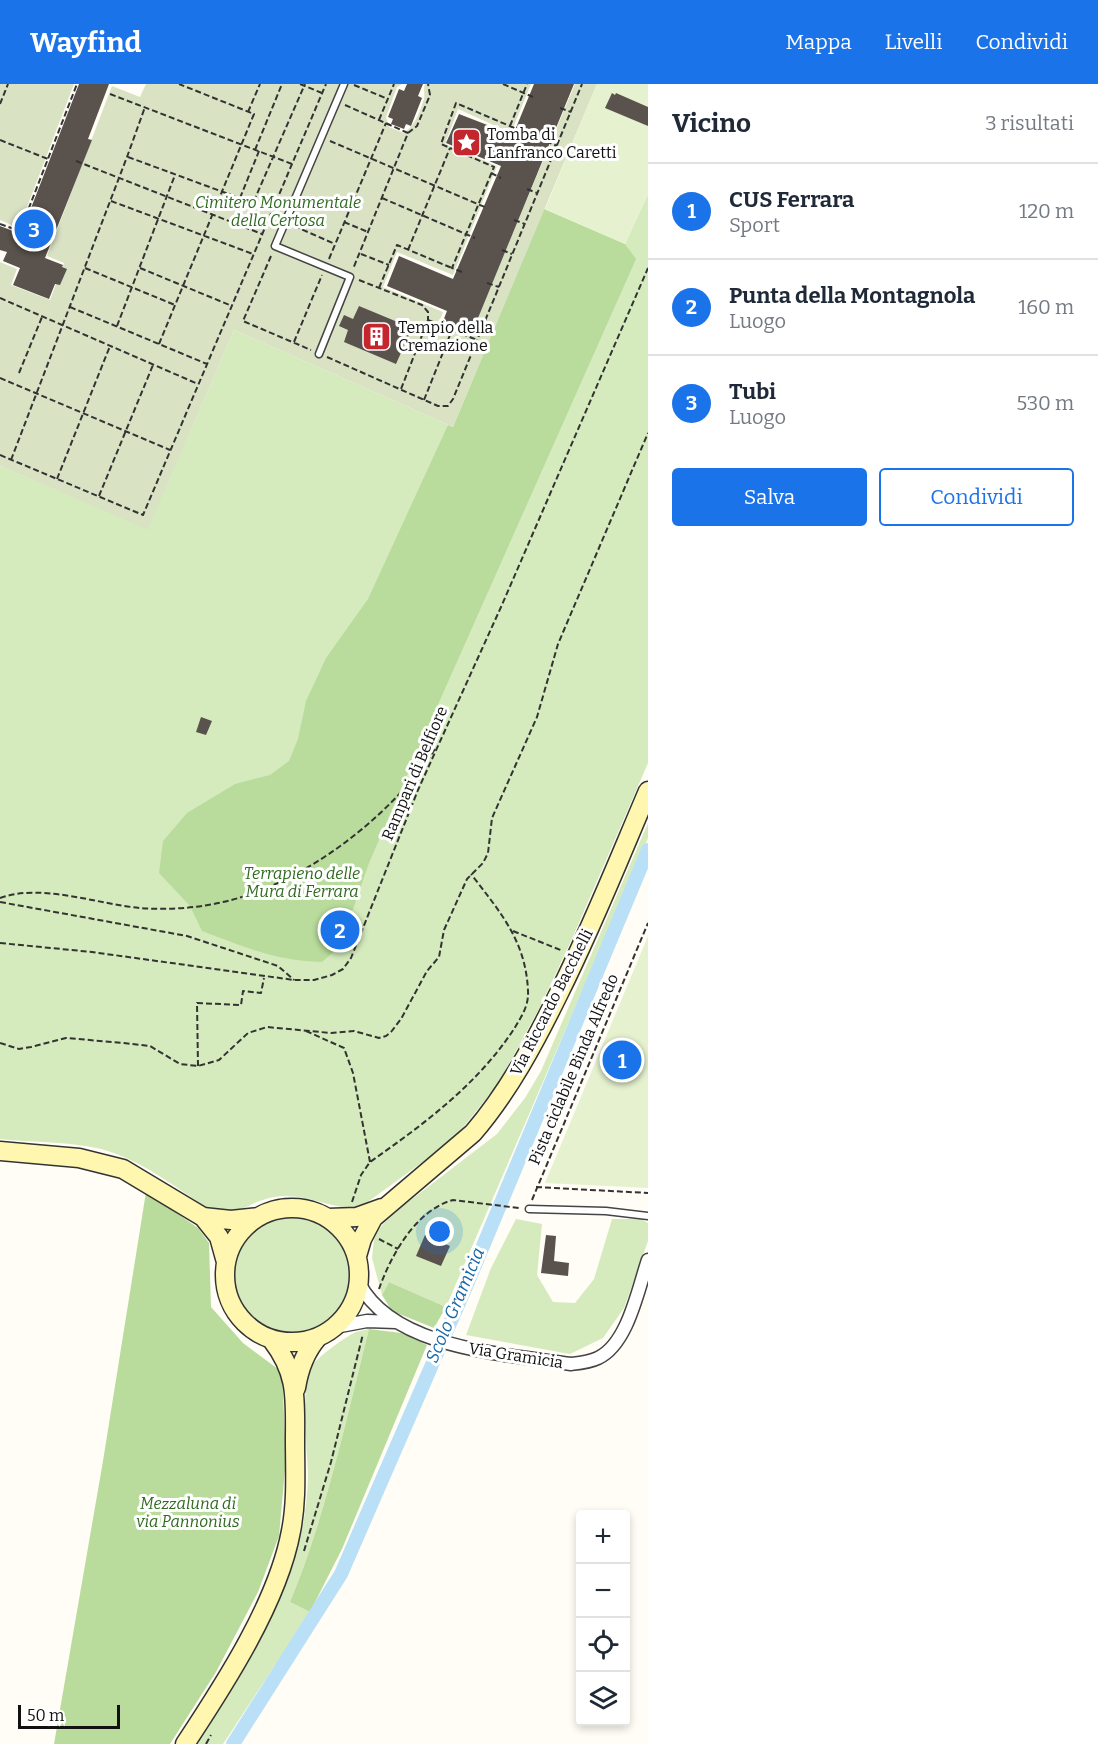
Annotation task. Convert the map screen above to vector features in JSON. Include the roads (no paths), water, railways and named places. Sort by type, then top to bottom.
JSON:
[{"type":"main road","name":"Via Riccardo Bacchelli","points":[[357,1256],[366,1229],[373,1218],[451,1153],[485,1119],[528,1052],[577,957],[648,791]]},
{"type":"main road","name":"Via Gramicia","points":[[0,1151],[79,1158],[109,1164],[139,1177],[203,1217],[219,1237],[226,1262],[227,1293],[235,1312],[248,1326],[272,1340],[290,1343],[318,1337],[335,1327],[351,1307],[359,1282],[357,1256],[349,1239],[328,1218],[297,1208],[231,1220],[203,1217]]},
{"type":"main road","name":"Via Riccardo Bacchelli","points":[[328,1218],[357,1217],[384,1207]]},
{"type":"main road","name":"Via Gramicia","points":[[226,1262],[237,1237],[248,1224],[259,1216]]},
{"type":"main road","points":[[185,1744],[224,1684],[247,1642],[276,1582],[285,1556],[295,1501],[295,1395],[301,1366],[318,1337]]},
{"type":"main road","points":[[272,1340],[288,1365],[295,1395]]},
{"type":"street","name":"Via Gramicia","points":[[359,1282],[374,1305],[396,1322],[434,1338],[458,1346],[571,1364],[597,1359],[608,1352],[622,1333],[648,1260]]},
{"type":"street","name":"Via Gramicia","points":[[335,1327],[367,1321],[396,1322]]},
{"type":"lane","points":[[319,354],[350,277],[275,246],[344,84]]},
{"type":"lane","points":[[529,1209],[606,1210],[648,1216]]},
{"type":"waterway","name":"Scolo Gramicia","points":[[233,1744],[341,1574],[468,1282],[648,850]]},
{"type":"place","name":"Tomba di Lanfranco Caretti","points":[[466,143]]},
{"type":"place","name":"Tubi","points":[[34,229]]},
{"type":"place","name":"Tempio della Cremazione","points":[[377,336]]},
{"type":"place","name":"Punta della Montagnola","points":[[340,930]]},
{"type":"place","name":"CUS Ferrara","points":[[622,1060]]},
{"type":"park label","name":"Cimitero Monumentale della Certosa","points":[[278,211]]},
{"type":"park label","name":"Terrapieno delle Mura di Ferrara","points":[[302,882]]},
{"type":"park label","name":"Mezzaluna di via Pannonius","points":[[188,1512]]}]
